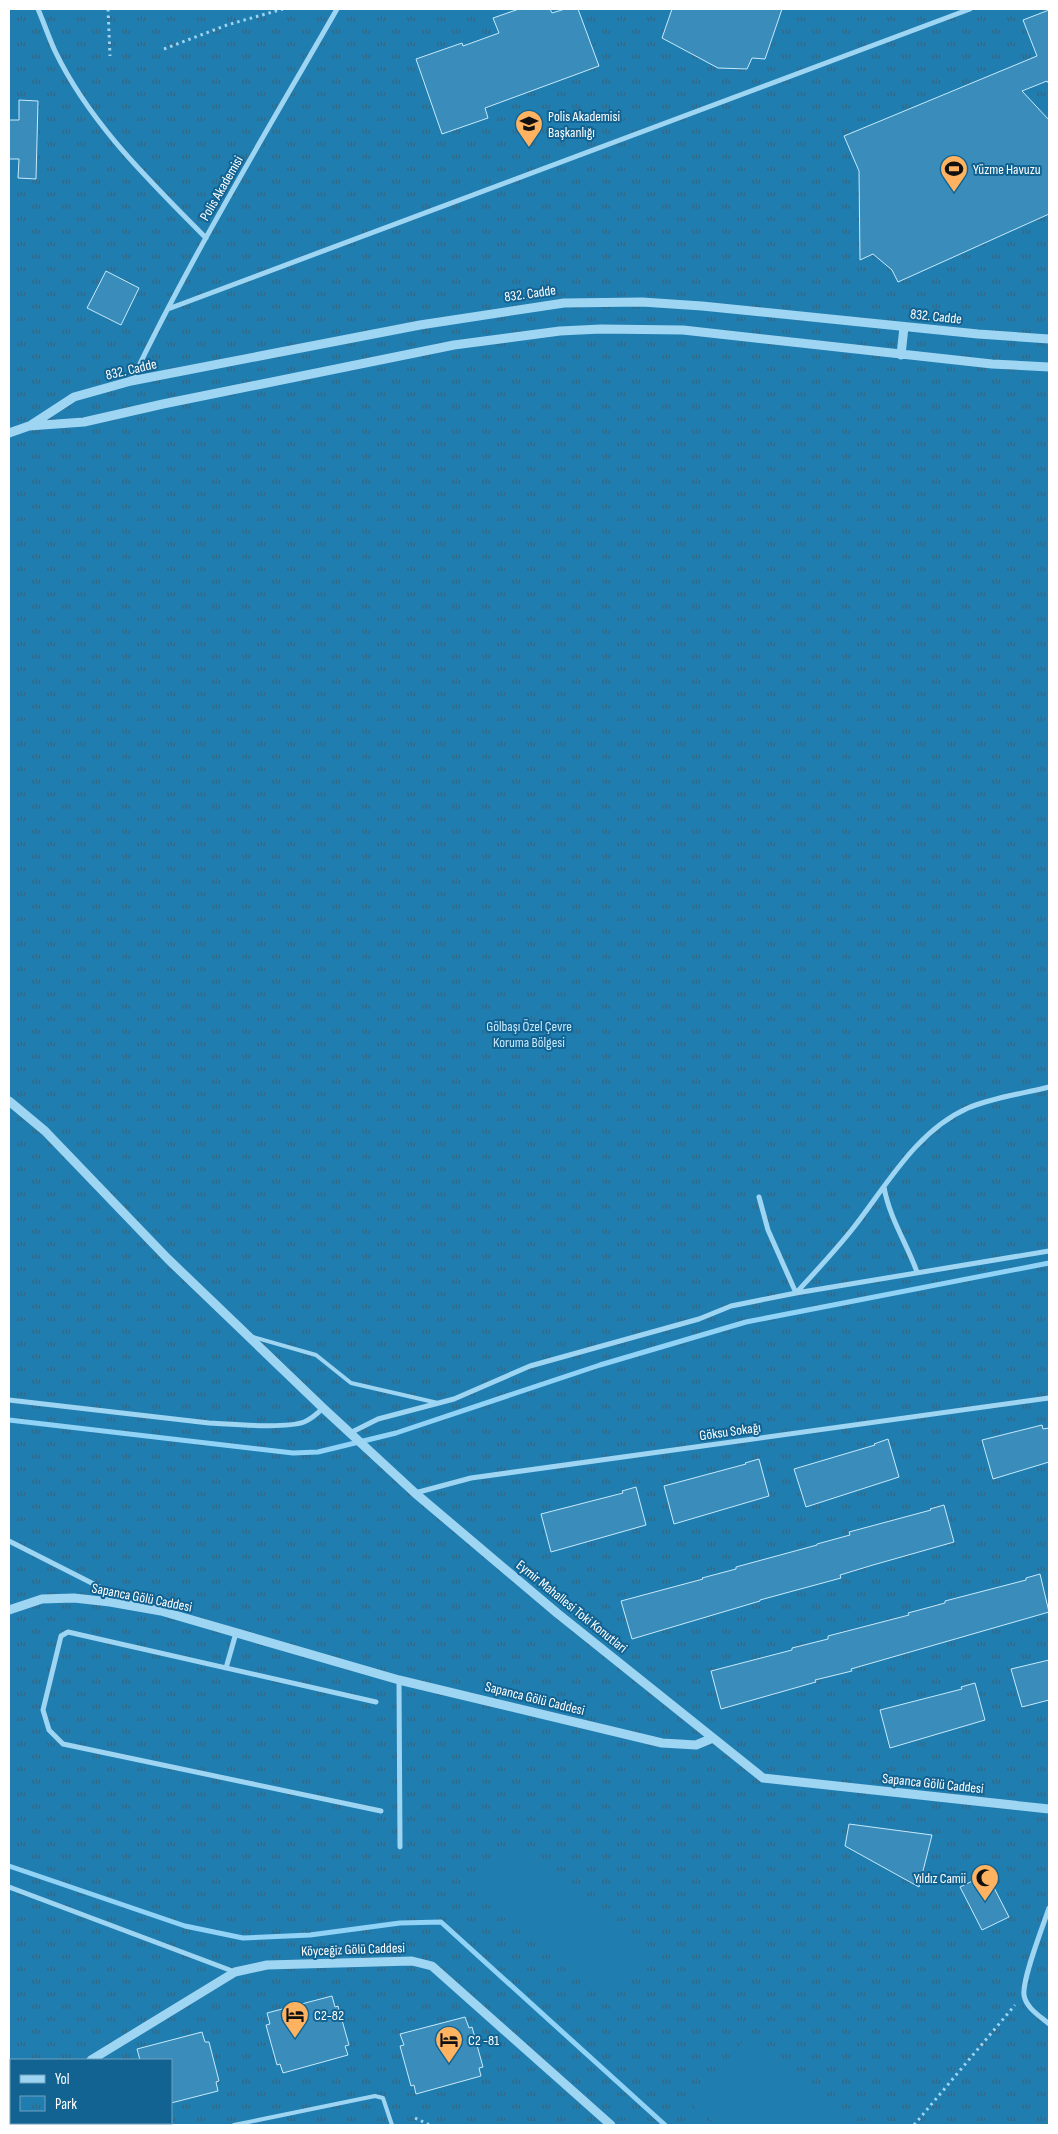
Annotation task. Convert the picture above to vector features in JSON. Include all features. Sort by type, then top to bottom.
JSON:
[{"type":"street","points":[[38,9],[56,52],[94,114],[117,144],[206,238]]},
{"type":"street","name":"Polis Akademisi","points":[[131,381],[206,238],[337,9]]},
{"type":"street","points":[[168,309],[970,9]]},
{"type":"street","name":"832. Cadde","points":[[30,426],[74,397],[131,381],[420,325],[564,302],[633,302],[702,306],[1049,339]]},
{"type":"street","points":[[901,354],[904,326]]},
{"type":"street","name":"832. Cadde","points":[[9,433],[30,426],[84,422],[155,405],[454,345],[560,331],[618,329],[683,330],[992,364],[1049,367]]},
{"type":"street","points":[[796,1293],[840,1244],[903,1161],[922,1140],[967,1108],[1049,1087]]},
{"type":"street","name":"Eymir Mahallesi Toki Konutlari","points":[[9,1102],[45,1131],[119,1210],[350,1434],[557,1613],[713,1738]]},
{"type":"street","points":[[884,1187],[887,1205],[908,1247],[917,1272]]},
{"type":"street","points":[[759,1197],[768,1230],[796,1293]]},
{"type":"street","points":[[350,1434],[378,1419],[454,1399],[530,1366],[699,1319],[731,1306],[796,1293],[1049,1250]]},
{"type":"street","name":"Göksu Sokağı","points":[[415,1492],[471,1478],[1049,1398]]},
{"type":"street","points":[[9,1400],[209,1423],[238,1424],[282,1425],[302,1423],[313,1417],[323,1408]]},
{"type":"street","points":[[9,1541],[142,1608]]},
{"type":"street","name":"Sapanca Gölü Caddesi","points":[[9,1610],[42,1599],[74,1598],[142,1608],[236,1632],[399,1680],[662,1743],[696,1745],[713,1738],[763,1778],[1049,1809]]},
{"type":"street","points":[[226,1668],[236,1632]]},
{"type":"street","points":[[376,1702],[73,1633],[64,1633],[59,1641],[43,1710],[44,1719],[49,1730],[63,1744],[381,1811]]},
{"type":"street","points":[[399,1680],[400,1847]]},
{"type":"street","points":[[9,1887],[235,1972]]},
{"type":"street","points":[[1049,1908],[1028,1975],[1024,1995],[1034,2012],[1049,2024]]},
{"type":"street","name":"Köyceğiz Gölü Caddesi","points":[[93,2059],[235,1972],[268,1965],[412,1961],[432,1966],[611,2125]]},
{"type":"lane","points":[[247,1335],[316,1355],[351,1383],[438,1403]]},
{"type":"lane","points":[[234,2125],[375,2096],[383,2098],[392,2125]]},
{"type":"path","points":[[108,9],[110,56]]},
{"type":"path","points":[[262,9],[262,15]]},
{"type":"path","points":[[164,49],[226,25],[283,9]]},
{"type":"path","points":[[914,2125],[1009,2015],[1017,2002]]},
{"type":"path","points":[[415,2118],[430,2125]]},
{"type":"green space","name":"Gölbaşı Özel Çevre Koruma Bölgesi","points":[[9,9],[1049,9],[1049,2125],[9,2125]]},
{"type":"green space","points":[[511,1844],[645,1953],[612,1992],[479,1883]]},
{"type":"green space","points":[[744,2040],[842,2123],[841,2125],[717,2125],[690,2103]]},
{"type":"building","points":[[519,9],[550,9],[552,13],[565,9],[578,9],[599,66],[485,108],[488,118],[442,134],[416,59],[462,43],[463,46],[499,33],[493,18]]},
{"type":"building","points":[[672,9],[782,9],[765,59],[752,58],[747,69],[718,68],[662,38]]},
{"type":"building","name":"Yüzme Havuzu","points":[[1049,10],[1049,84],[1047,81],[1022,91],[1049,120],[1049,214],[898,282],[892,270],[873,254],[860,260],[859,171],[844,136],[1037,56],[1023,20]]},
{"type":"building","points":[[19,100],[38,101],[36,179],[18,178],[19,159],[9,159],[9,120],[19,120]]},
{"type":"building","points":[[106,271],[139,288],[121,325],[87,308]]},
{"type":"building","points":[[1042,1425],[1043,1429],[1049,1428],[1049,1462],[993,1479],[982,1440]]},
{"type":"building","points":[[888,1439],[899,1477],[806,1507],[794,1469],[875,1445]]},
{"type":"building","points":[[759,1459],[769,1496],[674,1524],[664,1486]]},
{"type":"building","points":[[636,1487],[646,1525],[551,1552],[541,1514],[623,1493],[622,1491]]},
{"type":"building","points":[[944,1505],[954,1542],[840,1575],[841,1578],[760,1600],[632,1639],[621,1601],[703,1579],[736,1569],[736,1567],[850,1535],[849,1532]]},
{"type":"building","points":[[1040,1574],[1049,1612],[721,1709],[711,1671],[792,1650],[792,1648],[828,1639],[828,1636],[909,1615],[908,1613],[945,1603],[945,1601],[1026,1580],[1026,1578]]},
{"type":"building","points":[[1049,1660],[1049,1700],[1022,1707],[1011,1669]]},
{"type":"building","points":[[975,1683],[985,1720],[890,1748],[880,1710],[962,1689],[961,1687]]},
{"type":"building","points":[[849,1824],[932,1835],[919,1887],[845,1846]]},
{"type":"building","points":[[987,1874],[1009,1917],[982,1930],[960,1887]]},
{"type":"building","points":[[332,1996],[335,2007],[338,2006],[349,2045],[345,2046],[348,2055],[283,2073],[280,2064],[277,2065],[266,2025],[270,2024],[267,2013]]},
{"type":"building","points":[[465,2017],[469,2028],[472,2027],[483,2067],[479,2068],[481,2076],[416,2094],[414,2085],[411,2086],[400,2046],[404,2045],[400,2034]]},
{"type":"building","points":[[202,2032],[205,2042],[209,2042],[219,2081],[216,2082],[218,2091],[172,2103],[172,2059],[140,2059],[137,2049]]},
{"type":"waterway","points":[[9,1420],[293,1453],[318,1452],[396,1433],[600,1365],[746,1322],[1049,1263]]},
{"type":"waterway","points":[[9,1866],[185,1926],[243,1938],[310,1935],[400,1923],[441,1922],[665,2125]]},
{"type":"place","name":"Polis Akademisi Başkanlığı","points":[[529,148]]},
{"type":"place","name":"Yüzme Havuzu","points":[[954,193]]},
{"type":"place","name":"Yıldız Camii","points":[[985,1902]]},
{"type":"place","name":"C2-82","points":[[295,2039]]},
{"type":"place","name":"C2 -81","points":[[449,2064]]}]
